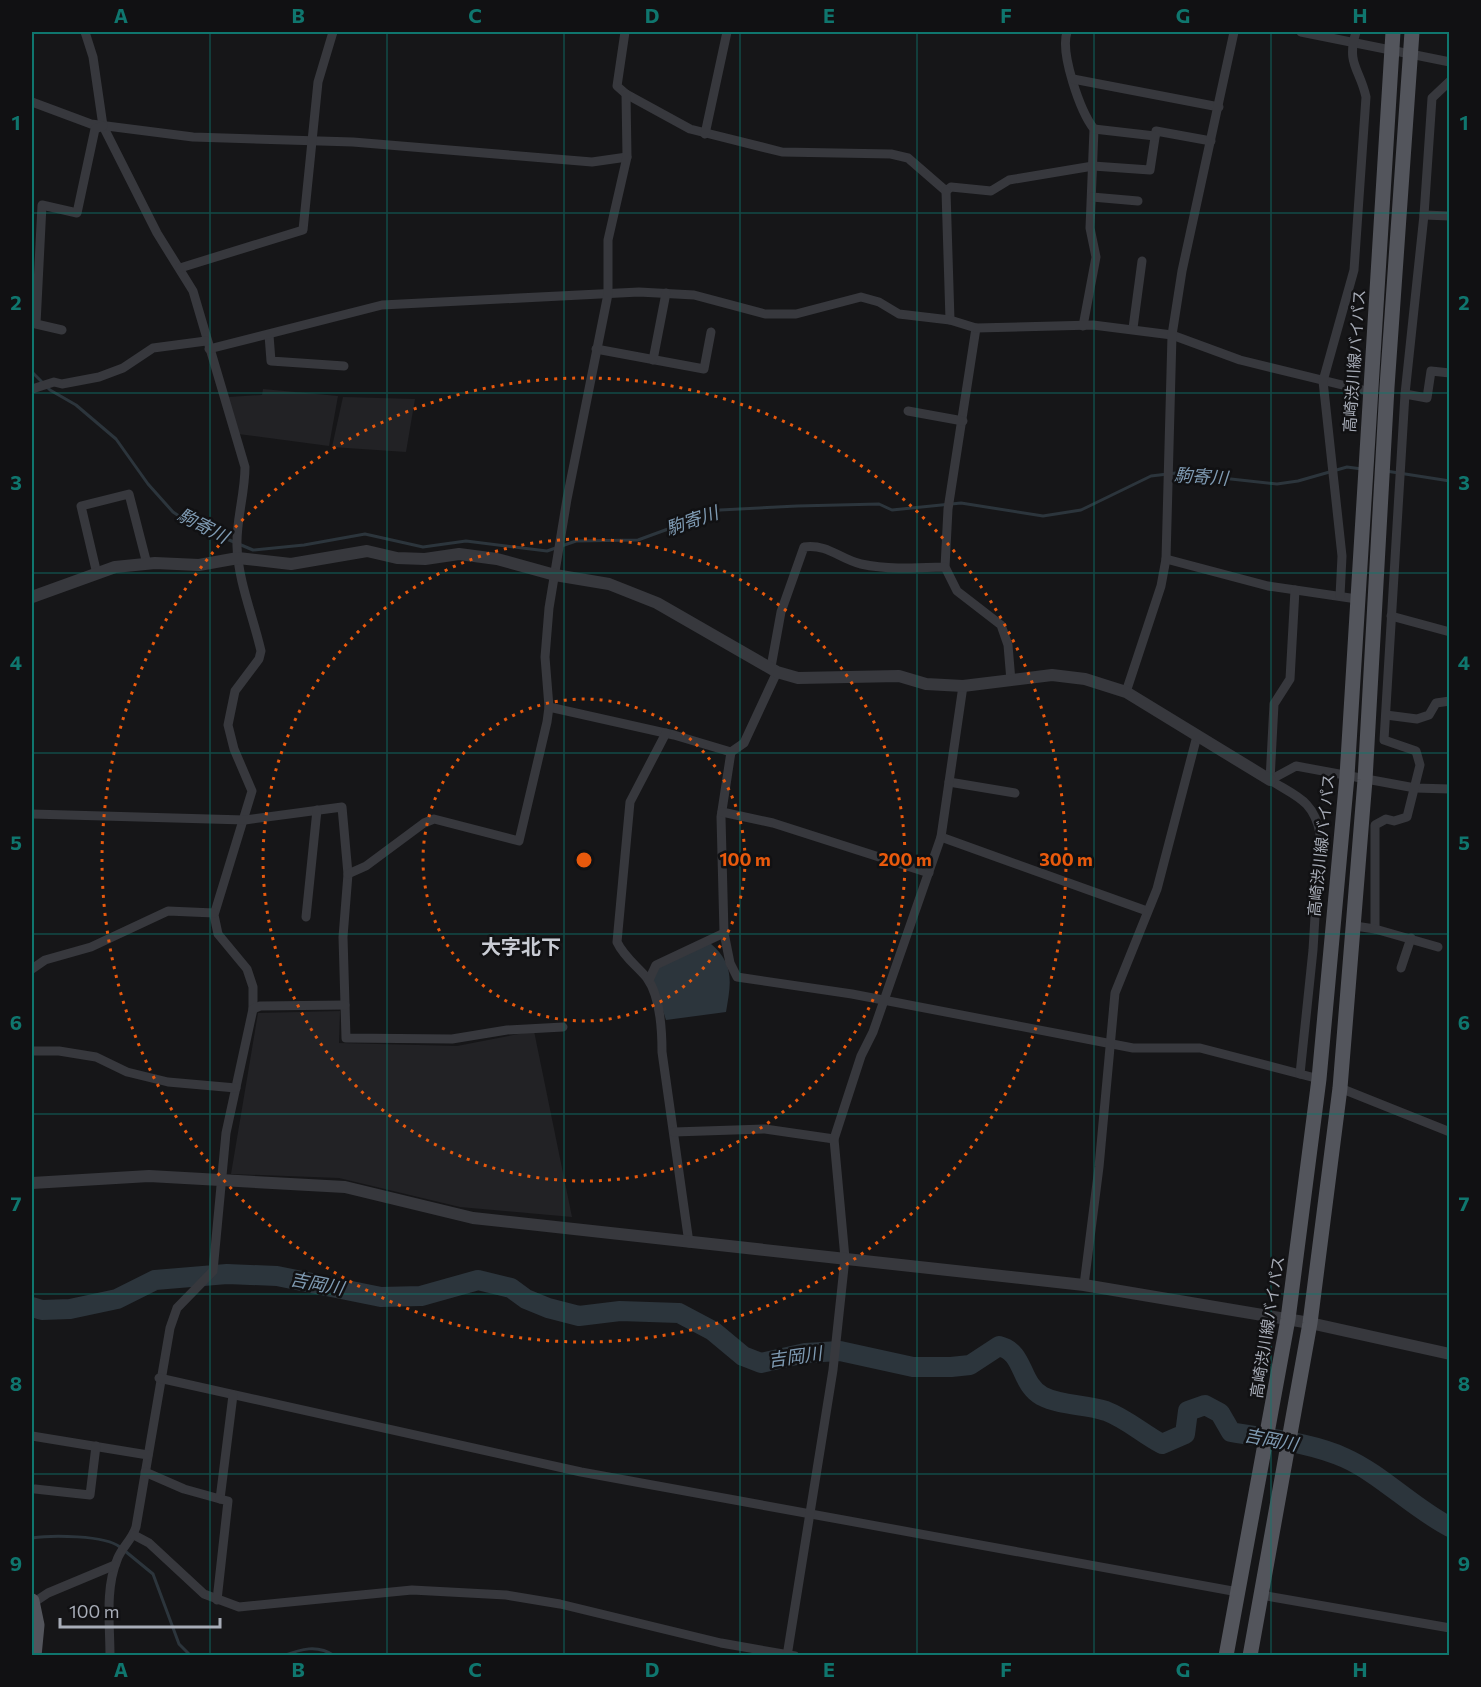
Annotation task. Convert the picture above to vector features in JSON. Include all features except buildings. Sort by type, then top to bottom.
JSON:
[{"type":"main road","name":"高崎渋川線バイパス","points":[[1226,1656],[1288,1319],[1319,1080],[1347,776],[1393,32]]},
{"type":"main road","points":[[1250,1656],[1310,1323],[1340,1088],[1355,926],[1365,780],[1387,387],[1412,32]]},
{"type":"main road","points":[[32,1602],[37,1625],[34,1656]]},
{"type":"street","points":[[85,32],[93,57],[103,126],[157,233],[193,291],[207,345],[245,467],[245,492],[237,544],[238,558],[261,651],[259,659],[235,691],[228,725],[234,749],[252,791],[214,913],[218,934],[247,969],[253,987],[253,1009],[226,1133],[213,1271],[175,1312],[164,1350],[148,1455],[132,1538],[116,1561],[110,1596],[110,1656]]},
{"type":"street","points":[[180,268],[303,230],[318,82],[333,32]]},
{"type":"street","points":[[625,32],[617,86],[626,94],[690,129],[782,152],[891,154],[908,158],[946,191],[950,320]]},
{"type":"street","points":[[705,134],[728,32]]},
{"type":"street","points":[[1067,32],[1064,41],[1074,89],[1094,129],[1090,228],[1096,257],[1083,326]]},
{"type":"street","points":[[1126,692],[1161,586],[1166,559],[1172,336],[1182,271],[1234,32]]},
{"type":"street","points":[[1301,32],[1449,62]]},
{"type":"street","points":[[1340,596],[1342,556],[1323,381],[1354,270],[1366,97],[1362,81],[1353,66],[1353,42],[1356,32]]},
{"type":"street","points":[[1073,79],[1219,107]]},
{"type":"street","points":[[1375,929],[1375,825],[1386,819],[1394,821],[1407,817],[1420,765],[1416,751],[1384,740],[1405,394],[1424,215],[1432,98],[1449,81]]},
{"type":"street","points":[[348,874],[366,866],[423,823],[434,819],[519,840],[549,707],[545,657],[555,575],[608,294],[608,240],[627,157],[626,94]]},
{"type":"street","points":[[32,102],[103,126],[193,137],[311,139],[592,162],[627,157]]},
{"type":"street","points":[[62,330],[36,324],[42,205],[77,213],[95,129],[103,126]]},
{"type":"street","points":[[1094,129],[1155,136]]},
{"type":"street","points":[[946,191],[951,187],[991,191],[1009,180],[1094,165],[1150,170],[1156,131],[1211,141]]},
{"type":"street","points":[[1092,197],[1138,201]]},
{"type":"street","points":[[1424,215],[1449,216]]},
{"type":"street","points":[[1133,328],[1142,261]]},
{"type":"street","points":[[32,389],[52,383],[63,384],[99,377],[123,368],[153,348],[207,345],[269,335],[382,304],[495,297],[666,293],[694,295],[765,314],[796,314],[861,297],[879,302],[898,314],[950,320],[976,328],[1083,326],[1133,328],[1172,336],[1240,360],[1371,392]]},
{"type":"street","points":[[653,360],[666,293]]},
{"type":"street","points":[[976,328],[948,509],[945,567],[957,591],[1001,624],[1008,645],[1011,681]]},
{"type":"street","points":[[596,349],[704,369],[711,332]]},
{"type":"street","points":[[269,335],[271,360],[344,366]]},
{"type":"street","points":[[1405,394],[1427,398],[1431,371],[1449,373]]},
{"type":"street","points":[[908,411],[963,421]]},
{"type":"street","points":[[97,574],[81,507],[129,494],[147,564]]},
{"type":"street","points":[[945,567],[882,567],[859,564],[827,548],[804,546],[781,612],[774,670],[744,743],[731,752],[722,812],[724,933],[730,963],[737,977],[883,1000],[1112,1042],[1133,1048],[1200,1048],[1319,1080]]},
{"type":"street","points":[[32,597],[115,567],[147,564],[199,565],[238,558],[291,564],[367,551],[397,558],[424,559],[459,554],[496,559],[555,575],[609,584],[657,603],[774,670],[798,678],[899,676],[926,684],[963,686],[1052,675],[1099,682],[1126,692],[1311,807],[1320,833],[1313,950],[1300,1074]]},
{"type":"street","points":[[1166,559],[1295,590],[1357,599]]},
{"type":"street","points":[[1270,780],[1274,704],[1290,679],[1295,590]]},
{"type":"street","points":[[1391,616],[1449,632]]},
{"type":"street","points":[[132,1538],[149,1543],[204,1594],[239,1607],[412,1590],[506,1595],[560,1604],[721,1643],[790,1655],[808,1515],[833,1370],[845,1258],[834,1139],[861,1056],[941,837],[963,686]]},
{"type":"street","points":[[1386,715],[1418,718],[1429,715],[1436,703],[1449,701]]},
{"type":"street","points":[[549,707],[666,733],[731,752]]},
{"type":"street","points":[[666,733],[630,802],[617,942],[622,952],[649,980],[662,1022],[662,1052],[688,1243]]},
{"type":"street","points":[[1084,1284],[1112,1042],[1115,993],[1166,860],[1197,736]]},
{"type":"street","points":[[1270,780],[1296,766],[1415,788],[1449,789]]},
{"type":"street","points":[[949,782],[1015,793]]},
{"type":"street","points":[[32,814],[244,820],[342,807],[348,874],[343,937],[346,1038],[452,1039],[507,1030],[563,1028]]},
{"type":"street","points":[[306,917],[317,810]]},
{"type":"street","points":[[722,812],[773,823],[929,873]]},
{"type":"street","points":[[941,837],[1147,911]]},
{"type":"street","points":[[32,969],[45,960],[91,947],[168,911],[214,913]]},
{"type":"street","points":[[1355,926],[1411,938],[1438,947]]},
{"type":"street","points":[[649,980],[656,965],[724,933]]},
{"type":"street","points":[[1401,968],[1411,938]]},
{"type":"street","points":[[253,1009],[260,1006],[345,1005]]},
{"type":"street","points":[[32,1051],[59,1051],[96,1057],[128,1072],[168,1082],[236,1088]]},
{"type":"street","points":[[1340,1088],[1449,1132]]},
{"type":"street","points":[[674,1131],[765,1129],[834,1139]]},
{"type":"street","points":[[32,1183],[149,1176],[345,1186],[473,1218],[1084,1284],[1310,1323],[1449,1354]]},
{"type":"street","points":[[159,1378],[581,1472],[1238,1592]]},
{"type":"street","points":[[220,1498],[233,1395]]},
{"type":"street","points":[[32,1436],[148,1455]]},
{"type":"street","points":[[35,1489],[90,1495],[96,1446]]},
{"type":"street","points":[[145,1472],[184,1489],[228,1501],[217,1600]]},
{"type":"street","points":[[32,1602],[116,1561]]},
{"type":"street","points":[[1261,1595],[1449,1628]]},
{"type":"shaded area","points":[[263,389],[338,396],[329,446],[238,434],[228,397],[262,395]]},
{"type":"shaded area","points":[[343,397],[415,399],[406,452],[332,447]]},
{"type":"shaded area","points":[[710,943],[724,959],[729,974],[726,1012],[666,1020],[652,977],[658,967]]},
{"type":"shaded area","points":[[340,1011],[339,1043],[457,1046],[534,1031],[572,1217],[460,1207],[339,1178],[231,1174],[258,1013]]},
{"type":"waterway","name":"駒寄川","points":[[32,372],[50,390],[76,405],[116,439],[148,484],[173,512],[191,524],[253,550],[304,545],[365,534],[423,547],[466,541],[547,551],[576,541],[638,540],[720,510],[797,506],[879,504],[892,510],[961,503],[1043,516],[1081,510],[1151,476],[1176,473],[1277,484],[1298,481],[1347,467],[1362,469]]},
{"type":"waterway","name":"駒寄川","points":[[1386,471],[1450,481]]},
{"type":"waterway","name":"吉岡川","points":[[32,1307],[42,1310],[70,1309],[117,1299],[155,1280],[227,1274],[277,1276],[381,1297],[421,1296],[478,1280],[511,1288],[526,1299],[548,1308],[579,1316],[620,1311],[679,1313],[713,1331],[743,1356],[761,1363],[805,1353],[840,1351],[913,1367],[951,1367],[970,1365],[999,1346],[1007,1349],[1018,1361],[1029,1384],[1049,1399],[1106,1411],[1162,1444],[1185,1434],[1188,1411],[1205,1405],[1220,1413],[1231,1432],[1303,1445],[1345,1458],[1450,1527]]},
{"type":"waterway","points":[[32,1538],[52,1536],[91,1538],[120,1547]]},
{"type":"waterway","points":[[125,1551],[153,1574],[179,1644],[191,1656]]},
{"type":"waterway","points":[[283,1656],[309,1649],[322,1650],[335,1656]]},
{"type":"district","name":"大字北下","points":[[521,947]]}]
